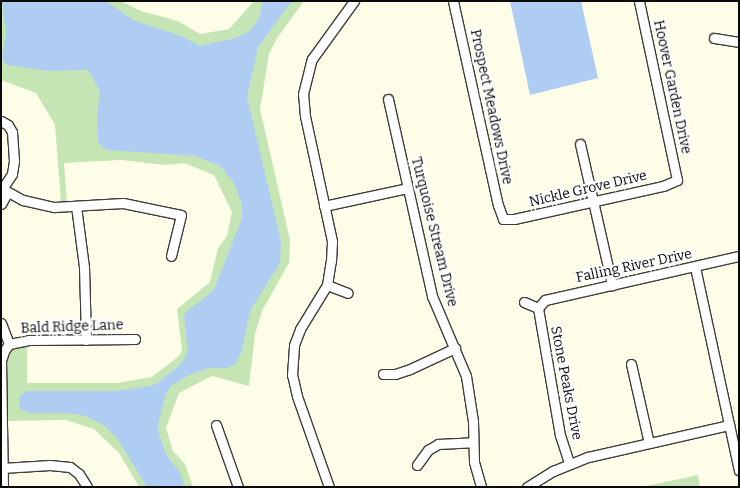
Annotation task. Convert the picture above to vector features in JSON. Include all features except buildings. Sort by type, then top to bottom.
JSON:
[{"type":"street","points":[[329,487],[297,396],[292,361],[300,329],[327,285],[332,241],[305,116],[303,94],[312,59],[354,1]]},
{"type":"street","name":"Prospect Meadows Drive","points":[[453,1],[503,219]]},
{"type":"street","name":"Hoover Garden Drive","points":[[639,1],[677,180]]},
{"type":"street","points":[[714,38],[739,42]]},
{"type":"street","name":"Turquoise Stream Drive","points":[[388,99],[432,296],[466,376],[471,399],[474,462],[481,487]]},
{"type":"street","points":[[1,204],[4,190],[12,174],[14,161],[12,132],[4,123]]},
{"type":"street","points":[[580,144],[612,285]]},
{"type":"street","name":"Nickle Grove Drive","points":[[503,219],[514,219],[663,186],[677,180]]},
{"type":"street","points":[[324,206],[408,188]]},
{"type":"street","points":[[4,190],[40,204],[76,206],[123,203],[181,215],[171,256]]},
{"type":"street","points":[[76,206],[84,267],[86,340]]},
{"type":"street","name":"Falling River Drive","points":[[538,308],[545,300],[739,256]]},
{"type":"street","points":[[695,267],[739,470]]},
{"type":"street","points":[[327,285],[348,293]]},
{"type":"street","points":[[524,302],[538,308]]},
{"type":"street","name":"Stone Peaks Drive","points":[[538,308],[560,435],[569,464]]},
{"type":"street","points":[[1,322],[9,344],[4,351],[1,361],[3,487]]},
{"type":"street","name":"Bald Ridge Lane","points":[[9,344],[18,341],[135,339]]},
{"type":"street","points":[[383,374],[395,374],[410,369],[455,348]]},
{"type":"street","points":[[631,364],[649,443]]},
{"type":"street","points":[[216,425],[238,487]]},
{"type":"street","points":[[527,487],[569,464],[649,443],[729,425]]},
{"type":"street","points":[[417,464],[428,450],[438,444],[473,442]]},
{"type":"street","points":[[2,468],[70,467],[79,474],[88,487]]},
{"type":"green space","points":[[1,1],[121,1],[141,11],[178,21],[200,34],[229,29],[254,1],[304,1],[277,38],[269,54],[260,109],[290,240],[289,263],[262,311],[255,334],[249,386],[212,376],[179,393],[166,428],[173,451],[185,464],[193,487],[139,487],[119,453],[94,429],[66,420],[7,421],[6,359],[13,348],[27,345],[27,383],[118,383],[152,377],[179,356],[182,350],[177,309],[210,282],[218,248],[227,236],[232,212],[214,175],[184,163],[165,165],[121,160],[64,163],[67,202],[61,202],[55,125],[36,93],[1,80]]},
{"type":"green space","points":[[698,475],[700,487],[641,487]]},
{"type":"water","points":[[2,1],[105,1],[135,21],[184,37],[199,46],[236,38],[251,30],[259,18],[263,1],[292,1],[258,47],[247,97],[281,241],[280,263],[250,311],[242,351],[235,365],[227,368],[209,368],[189,375],[171,386],[166,393],[158,425],[159,435],[167,456],[179,471],[185,487],[147,487],[117,438],[104,425],[86,416],[68,413],[28,413],[20,409],[19,397],[26,391],[116,391],[149,386],[156,384],[180,365],[188,351],[184,317],[186,312],[214,290],[242,218],[242,204],[234,183],[220,166],[196,156],[106,150],[98,142],[97,116],[100,91],[88,70],[48,71],[6,65],[2,57],[6,34]]},
{"type":"water","points":[[510,1],[581,1],[598,78],[530,95]]}]
